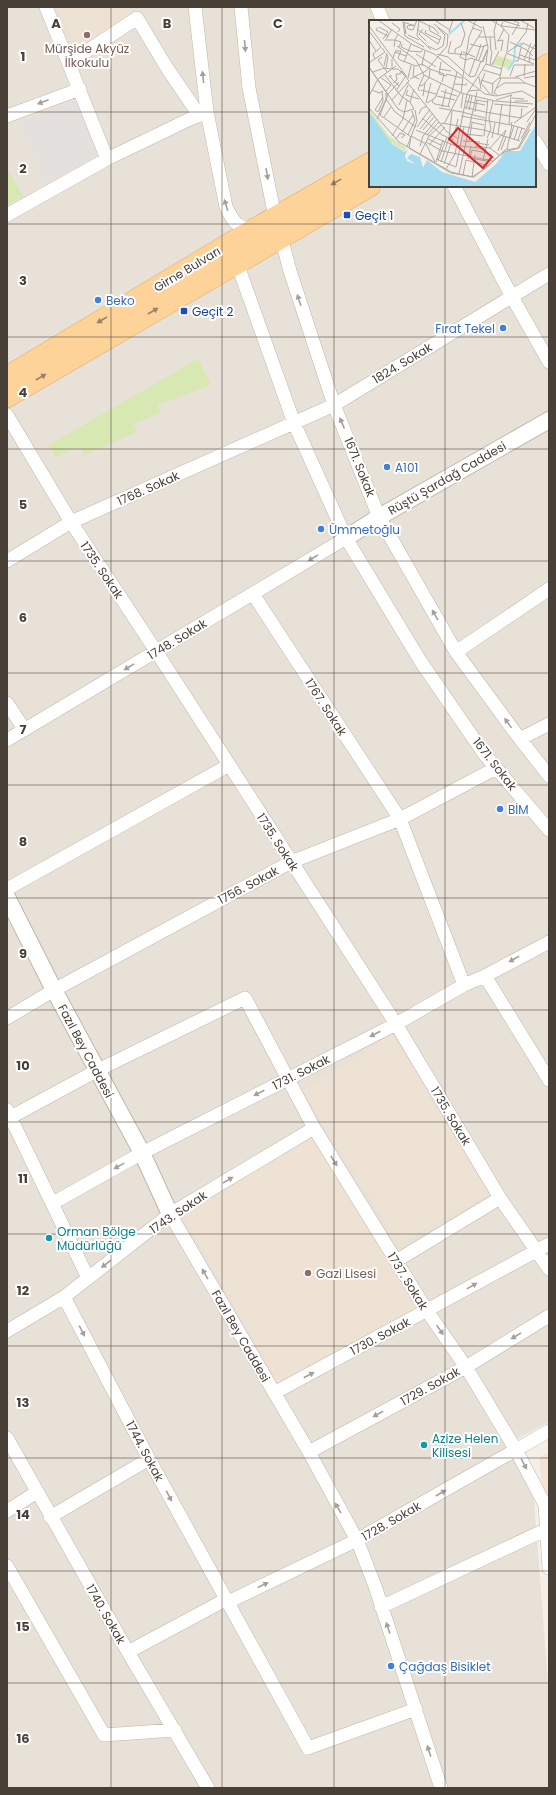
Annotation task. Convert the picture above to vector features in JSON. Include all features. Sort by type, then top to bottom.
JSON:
[{"type":"main road","points":[[536,72],[549,64]]},
{"type":"main road","points":[[536,90],[549,83]]},
{"type":"main road","name":"Girne Bulvarı","points":[[7,377],[252,230],[369,164]]},
{"type":"main road","name":"Girne Bulvarı","points":[[7,396],[369,187]]},
{"type":"street","points":[[46,7],[108,159]]},
{"type":"street","points":[[195,7],[203,113],[226,207],[232,219],[241,228],[252,230]]},
{"type":"street","points":[[241,7],[249,88],[275,217]]},
{"type":"street","points":[[377,7],[383,20]]},
{"type":"street","points":[[69,63],[137,18],[167,68],[203,113]]},
{"type":"street","points":[[7,116],[80,88]]},
{"type":"street","points":[[7,215],[108,159],[203,113]]},
{"type":"street","points":[[540,147],[549,164]]},
{"type":"street","points":[[460,188],[512,297],[549,362]]},
{"type":"street","name":"1671. Sokak","points":[[280,237],[334,405],[379,517],[456,652],[520,740],[549,776]]},
{"type":"street","name":"1671. Sokak","points":[[237,263],[294,423],[346,538],[421,662],[496,768],[549,830]]},
{"type":"street","name":"1824. Sokak","points":[[294,423],[334,405],[549,274]]},
{"type":"street","name":"1735. Sokak","points":[[7,415],[71,522],[156,651],[396,1024],[500,1198],[549,1269]]},
{"type":"street","name":"Rüştü Şardağ Caddesi","points":[[346,538],[379,517],[549,420]]},
{"type":"street","name":"1768. Sokak","points":[[7,561],[71,522],[294,423]]},
{"type":"street","name":"1748. Sokak","points":[[7,740],[346,538]]},
{"type":"street","points":[[456,652],[549,589]]},
{"type":"street","name":"1767. Sokak","points":[[253,594],[400,819],[464,985]]},
{"type":"street","points":[[7,704],[24,729]]},
{"type":"street","points":[[520,740],[549,724]]},
{"type":"street","points":[[7,889],[229,765]]},
{"type":"street","name":"1756. Sokak","points":[[7,1018],[54,990],[291,862],[400,819],[496,768]]},
{"type":"street","name":"Fazıl Bey Caddesi","points":[[7,897],[96,1071],[142,1153],[170,1214],[309,1452],[357,1540],[416,1709],[441,1788]]},
{"type":"street","name":"1731. Sokak","points":[[53,1203],[142,1153],[396,1024],[464,985],[485,976],[549,942]]},
{"type":"street","points":[[485,976],[549,1080]]},
{"type":"street","name":"1737. Sokak","points":[[96,1071],[245,998],[314,1128],[427,1311],[466,1367],[516,1450],[545,1505],[549,1568]]},
{"type":"street","points":[[88,1278],[9,1114],[96,1071]]},
{"type":"street","name":"1743. Sokak","points":[[7,1331],[64,1297],[170,1214],[314,1128]]},
{"type":"street","points":[[396,1260],[500,1198]]},
{"type":"street","name":"1730. Sokak","points":[[274,1394],[549,1244]]},
{"type":"street","name":"1744. Sokak","points":[[64,1297],[149,1459],[227,1601]]},
{"type":"street","name":"1729. Sokak","points":[[309,1452],[466,1367],[549,1316]]},
{"type":"street","name":"1728. Sokak","points":[[128,1652],[227,1601],[357,1540],[549,1431]]},
{"type":"street","name":"1740. Sokak","points":[[7,1438],[50,1517],[208,1788]]},
{"type":"street","points":[[50,1517],[149,1459]]},
{"type":"street","points":[[7,1510],[37,1492]]},
{"type":"street","points":[[381,1607],[547,1529]]},
{"type":"street","points":[[7,1566],[104,1735],[175,1730]]},
{"type":"street","points":[[227,1601],[308,1748],[416,1709]]},
{"type":"shaded area","points":[[7,7],[549,7],[549,1422],[507,1444],[534,1499],[549,1697],[549,1788],[7,1788]]},
{"type":"shaded area","name":"Mürşide Akyüz İlkokulu","points":[[58,7],[126,7],[133,18],[77,51]]},
{"type":"shaded area","points":[[77,99],[97,155],[45,183],[19,123]]},
{"type":"shaded area","points":[[392,1034],[489,1194],[399,1245],[303,1091]]},
{"type":"shaded area","name":"Gazi Lisesi","points":[[313,1134],[421,1307],[279,1387],[184,1216]]},
{"type":"shaded area","points":[[549,1452],[549,1555],[539,1458]]},
{"type":"green space","points":[[7,169],[23,196],[7,205]]},
{"type":"green space","points":[[198,359],[211,385],[158,405],[160,413],[134,424],[137,432],[85,455],[80,446],[56,457],[49,445]]},
{"type":"place","name":"Mürşide Akyüz İlkokulu","points":[[87,35]]},
{"type":"place","name":"Geçit 1","points":[[347,215]]},
{"type":"place","name":"Beko","points":[[98,300]]},
{"type":"place","name":"Geçit 2","points":[[184,311]]},
{"type":"place","name":"Fırat Tekel","points":[[503,328]]},
{"type":"place","name":"A101","points":[[387,467]]},
{"type":"place","name":"Ümmetoğlu","points":[[321,529]]},
{"type":"place","name":"BİM","points":[[500,809]]},
{"type":"place","name":"Orman Bölge Müdürlüğü","points":[[49,1238]]},
{"type":"place","name":"Gazi Lisesi","points":[[308,1273]]},
{"type":"place","name":"Azize Helen Kilisesi","points":[[424,1445]]},
{"type":"place","name":"Çağdaş Bisiklet","points":[[391,1666]]}]
